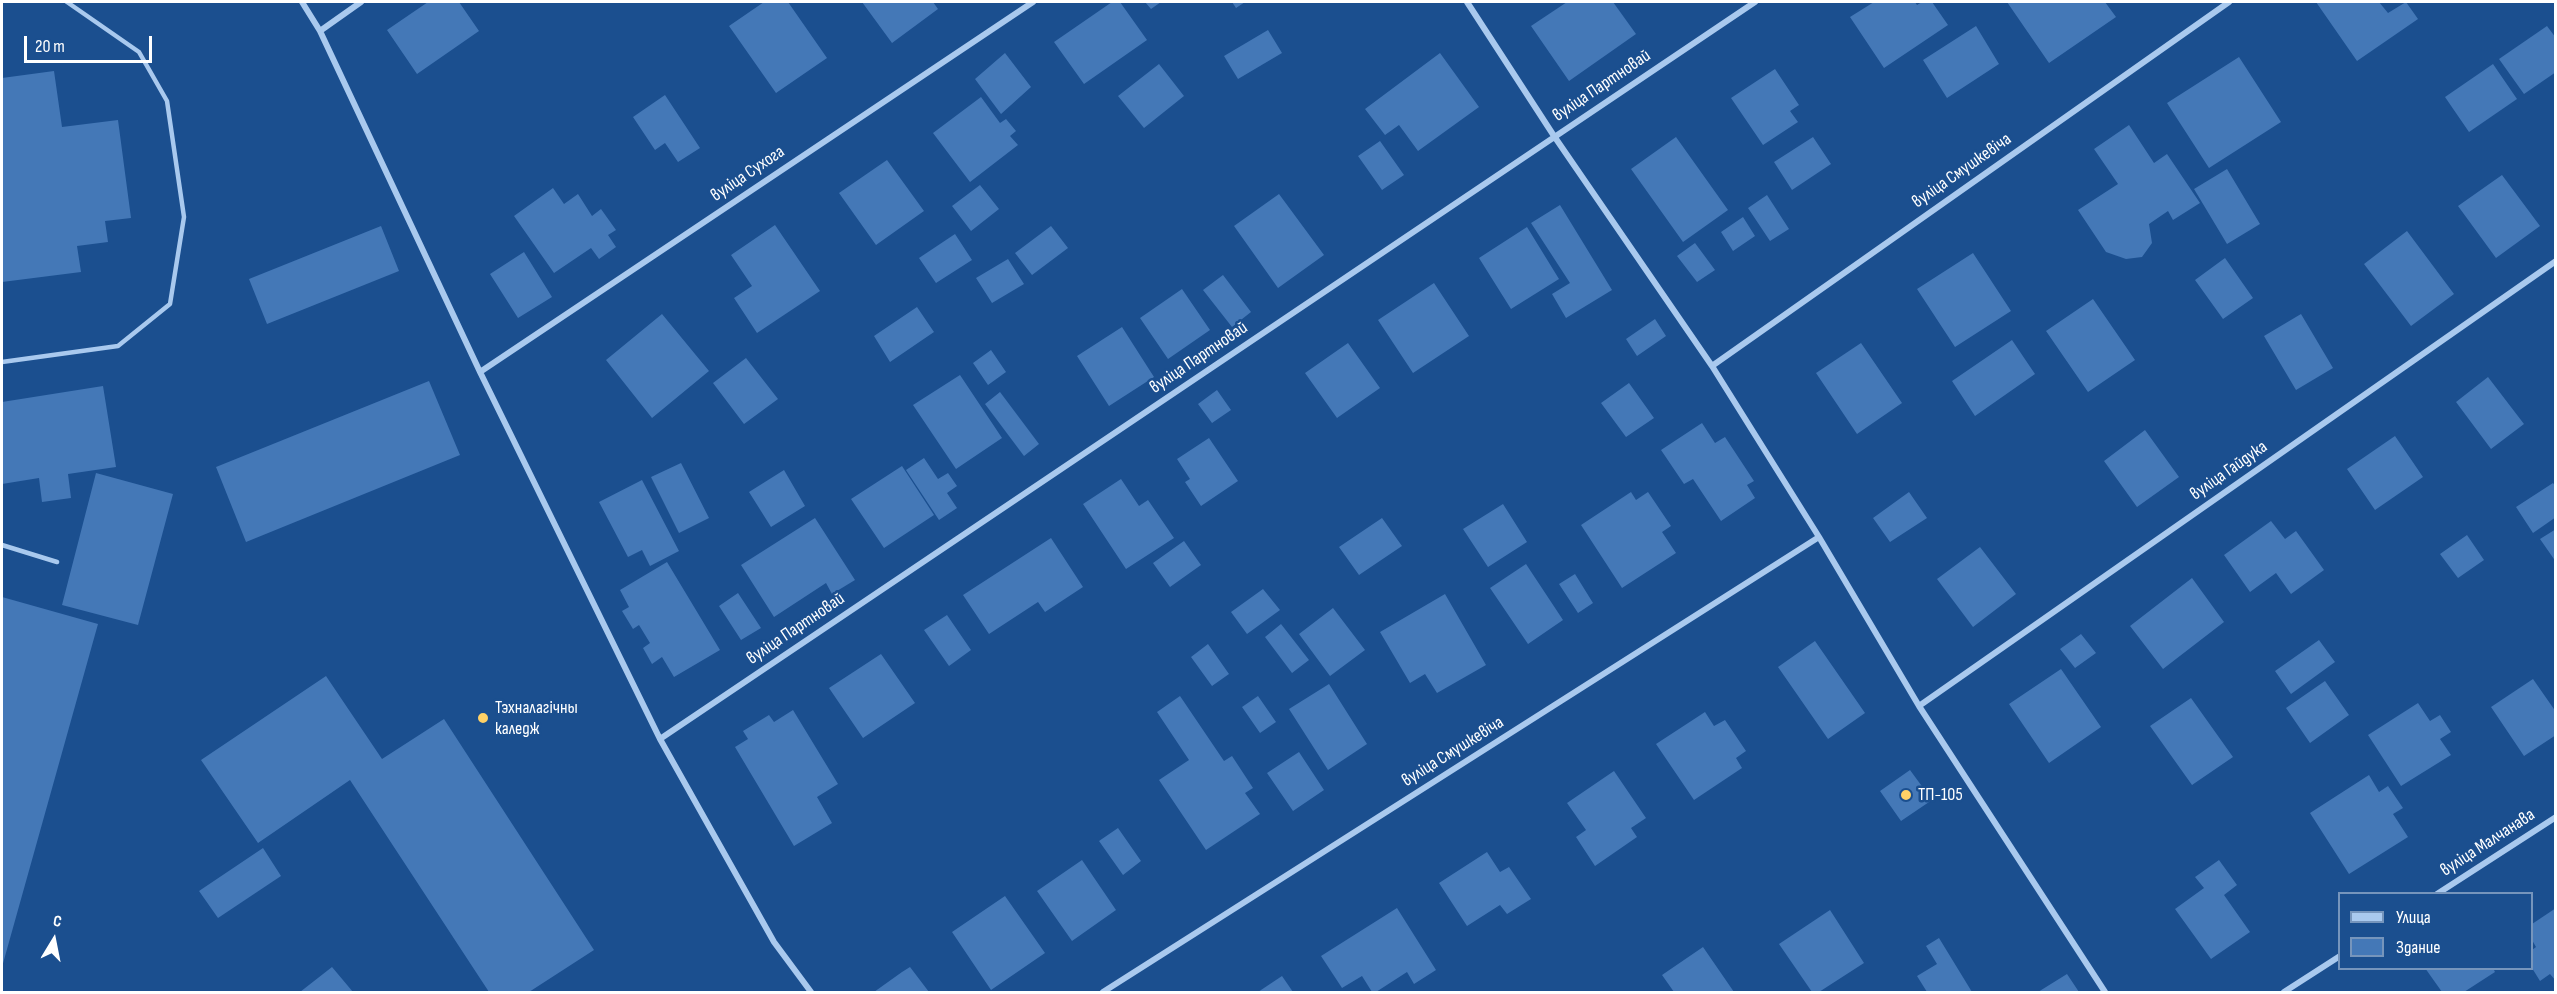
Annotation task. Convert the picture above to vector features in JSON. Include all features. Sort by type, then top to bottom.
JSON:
[{"type":"street","points":[[302,2],[321,31],[480,372],[660,739],[774,942],[811,993]]},
{"type":"street","points":[[321,31],[361,2]]},
{"type":"street","name":"вуліца Сухога","points":[[480,372],[1033,2]]},
{"type":"street","points":[[1467,2],[1554,136],[1712,366],[1819,537],[1920,706],[2105,993]]},
{"type":"street","name":"вуліца Партновай","points":[[660,739],[1755,2]]},
{"type":"street","name":"вуліца Смушкевіча","points":[[1712,366],[2229,2]]},
{"type":"street","name":"вуліца Гайдука","points":[[1920,706],[2556,261]]},
{"type":"street","name":"вуліца Смушкевіча","points":[[1103,993],[1819,537]]},
{"type":"street","name":"вуліца Малчанава","points":[[2440,892],[2556,817]]},
{"type":"street","points":[[2284,993],[2338,957]]},
{"type":"lane","points":[[2,362],[118,346],[170,304],[184,217],[167,101],[140,52],[67,2]]},
{"type":"lane","points":[[2,545],[57,562]]},
{"type":"building","points":[[428,2],[459,2],[479,31],[417,74],[387,30]]},
{"type":"building","points":[[764,2],[788,2],[827,58],[776,93],[729,26]]},
{"type":"building","points":[[862,2],[933,2],[938,9],[892,43]]},
{"type":"building","points":[[1112,2],[1120,2],[1147,40],[1084,84],[1054,42]]},
{"type":"building","points":[[1145,2],[1161,2],[1151,9]]},
{"type":"building","points":[[1232,2],[1245,2],[1236,8]]},
{"type":"building","points":[[1567,2],[1613,2],[1636,34],[1569,81],[1531,26]]},
{"type":"building","points":[[1874,2],[1915,2],[1917,5],[1922,2],[1932,2],[1948,25],[1884,68],[1850,17]]},
{"type":"building","points":[[2007,2],[2105,2],[2116,17],[2049,63]]},
{"type":"building","points":[[2316,2],[2379,2],[2388,13],[2406,2],[2418,19],[2357,61]]},
{"type":"building","points":[[1976,26],[1999,64],[1947,98],[1923,60]]},
{"type":"building","points":[[2547,26],[2556,38],[2556,72],[2524,94],[2499,59]]},
{"type":"building","points":[[1268,30],[1282,53],[1238,79],[1224,56]]},
{"type":"building","points":[[1005,53],[1031,87],[1001,114],[975,79]]},
{"type":"building","points":[[1440,53],[1479,107],[1418,151],[1399,125],[1385,135],[1365,109]]},
{"type":"building","points":[[2239,57],[2281,122],[2209,168],[2167,103]]},
{"type":"building","points":[[1159,64],[1184,96],[1144,128],[1118,96]]},
{"type":"building","points":[[2493,64],[2517,99],[2469,132],[2445,97]]},
{"type":"building","points":[[1775,69],[1799,105],[1790,111],[1798,122],[1763,145],[1731,98]]},
{"type":"building","points":[[54,71],[62,127],[118,120],[131,218],[105,221],[108,242],[77,246],[81,272],[2,282],[2,78]]},
{"type":"building","points":[[665,95],[700,148],[678,162],[665,143],[655,150],[633,117]]},
{"type":"building","points":[[981,97],[1000,123],[1006,119],[1016,131],[1010,136],[1018,145],[970,182],[933,133]]},
{"type":"building","points":[[2129,125],[2154,163],[2167,154],[2200,203],[2173,220],[2168,211],[2149,224],[2152,243],[2142,257],[2126,259],[2106,252],[2078,210],[2118,184],[2094,149]]},
{"type":"building","points":[[1676,137],[1728,210],[1683,242],[1631,169]]},
{"type":"building","points":[[1813,137],[1831,164],[1792,190],[1774,162]]},
{"type":"building","points":[[1380,141],[1404,175],[1382,190],[1358,156]]},
{"type":"building","points":[[887,160],[924,211],[876,245],[839,193]]},
{"type":"building","points":[[2227,169],[2260,224],[2227,244],[2194,189]]},
{"type":"building","points":[[2502,175],[2540,226],[2496,258],[2458,206]]},
{"type":"building","points":[[980,185],[999,209],[971,231],[952,206]]},
{"type":"building","points":[[553,188],[564,204],[578,194],[592,216],[601,209],[616,230],[608,235],[616,247],[599,259],[591,248],[554,273],[514,216]]},
{"type":"building","points":[[1279,194],[1324,255],[1278,288],[1234,226]]},
{"type":"building","points":[[1767,195],[1789,229],[1770,241],[1748,208]]},
{"type":"building","points":[[1560,205],[1612,290],[1566,318],[1552,294],[1570,283],[1531,223]]},
{"type":"building","points":[[1743,217],[1755,236],[1733,251],[1721,232]]},
{"type":"building","points":[[775,225],[820,291],[757,333],[734,298],[752,286],[731,255]]},
{"type":"building","points":[[381,226],[399,271],[267,324],[249,279]]},
{"type":"building","points":[[1051,226],[1068,248],[1032,275],[1015,253]]},
{"type":"building","points":[[1527,227],[1559,279],[1511,309],[1479,258]]},
{"type":"building","points":[[2407,231],[2454,294],[2411,326],[2364,264]]},
{"type":"building","points":[[955,234],[972,260],[936,283],[919,258]]},
{"type":"building","points":[[1695,243],[1715,270],[1697,282],[1677,256]]},
{"type":"building","points":[[524,252],[552,297],[518,318],[490,274]]},
{"type":"building","points":[[1973,253],[2011,311],[1955,347],[1917,289]]},
{"type":"building","points":[[2225,258],[2253,298],[2223,319],[2195,280]]},
{"type":"building","points":[[1008,259],[1024,284],[992,303],[976,278]]},
{"type":"building","points":[[1223,275],[1251,312],[1232,327],[1203,290]]},
{"type":"building","points":[[1434,283],[1469,336],[1413,373],[1378,320]]},
{"type":"building","points":[[1182,289],[1210,330],[1168,359],[1140,318]]},
{"type":"building","points":[[2093,299],[2135,360],[2088,392],[2046,331]]},
{"type":"building","points":[[917,307],[934,332],[890,362],[874,336]]},
{"type":"building","points":[[662,314],[709,371],[652,418],[606,360]]},
{"type":"building","points":[[2301,314],[2333,368],[2296,390],[2264,336]]},
{"type":"building","points":[[1655,319],[1666,336],[1637,356],[1626,339]]},
{"type":"building","points":[[1122,327],[1154,377],[1109,406],[1077,356]]},
{"type":"building","points":[[2012,340],[2035,374],[1975,416],[1952,381]]},
{"type":"building","points":[[1348,343],[1380,388],[1337,418],[1305,373]]},
{"type":"building","points":[[1861,343],[1902,403],[1857,434],[1816,373]]},
{"type":"building","points":[[991,350],[1006,372],[988,385],[973,363]]},
{"type":"building","points":[[746,358],[778,399],[744,424],[713,383]]},
{"type":"building","points":[[960,375],[1002,438],[956,469],[913,405]]},
{"type":"building","points":[[2488,377],[2524,424],[2491,449],[2456,402]]},
{"type":"building","points":[[429,381],[460,455],[246,542],[216,467]]},
{"type":"building","points":[[1629,383],[1654,418],[1626,437],[1601,403]]},
{"type":"building","points":[[103,386],[116,467],[68,474],[71,498],[42,502],[39,478],[2,484],[2,402]]},
{"type":"building","points":[[1217,390],[1231,410],[1212,423],[1198,404]]},
{"type":"building","points":[[1000,392],[1039,444],[1024,456],[985,404]]},
{"type":"building","points":[[1702,423],[1715,443],[1725,437],[1754,481],[1747,485],[1755,498],[1721,521],[1693,479],[1684,484],[1661,450]]},
{"type":"building","points":[[2145,430],[2179,477],[2137,507],[2104,461]]},
{"type":"building","points":[[2395,436],[2423,477],[2375,510],[2347,469]]},
{"type":"building","points":[[1209,438],[1238,481],[1201,506],[1185,482],[1190,479],[1177,459]]},
{"type":"building","points":[[924,458],[938,479],[948,473],[957,486],[947,493],[957,508],[939,520],[906,470]]},
{"type":"building","points":[[681,463],[709,518],[679,533],[651,477]]},
{"type":"building","points":[[902,466],[934,515],[884,548],[851,499]]},
{"type":"building","points":[[784,470],[805,506],[771,527],[749,492]]},
{"type":"building","points":[[96,473],[173,494],[138,625],[62,605]]},
{"type":"building","points":[[1121,479],[1139,506],[1148,500],[1174,538],[1126,569],[1083,504]]},
{"type":"building","points":[[642,480],[679,551],[650,566],[642,550],[628,557],[599,502]]},
{"type":"building","points":[[2553,483],[2556,487],[2556,517],[2533,533],[2516,507]]},
{"type":"building","points":[[1631,492],[1636,500],[1648,492],[1671,526],[1662,532],[1676,553],[1622,588],[1581,525]]},
{"type":"building","points":[[1909,492],[1927,518],[1890,542],[1873,518]]},
{"type":"building","points":[[1503,504],[1527,542],[1488,567],[1463,529]]},
{"type":"building","points":[[815,518],[855,580],[832,594],[826,583],[774,617],[741,565]]},
{"type":"building","points":[[1382,518],[1402,546],[1359,575],[1339,547]]},
{"type":"building","points":[[2271,521],[2285,539],[2296,531],[2324,570],[2291,594],[2276,573],[2250,592],[2224,555]]},
{"type":"building","points":[[2556,529],[2556,562],[2540,539]]},
{"type":"building","points":[[2467,535],[2484,560],[2458,578],[2440,554]]},
{"type":"building","points":[[1051,538],[1083,587],[1045,612],[1038,602],[989,634],[963,595]]},
{"type":"building","points":[[1184,541],[1201,565],[1170,587],[1153,563]]},
{"type":"building","points":[[1980,547],[2016,594],[1973,627],[1937,579]]},
{"type":"building","points":[[667,562],[720,650],[674,677],[662,657],[652,664],[643,648],[650,643],[639,625],[633,629],[622,611],[629,607],[620,590]]},
{"type":"building","points":[[1526,564],[1563,620],[1528,644],[1490,588]]},
{"type":"building","points":[[1575,574],[1593,603],[1578,613],[1559,584]]},
{"type":"building","points":[[2192,578],[2224,622],[2163,669],[2130,626]]},
{"type":"building","points":[[1263,589],[1280,610],[1247,634],[1231,612]]},
{"type":"building","points":[[738,593],[761,628],[741,640],[719,606]]},
{"type":"building","points":[[1445,594],[1486,665],[1437,693],[1425,674],[1410,683],[1380,632]]},
{"type":"building","points":[[2,597],[98,624],[2,967]]},
{"type":"building","points":[[1333,608],[1365,650],[1330,676],[1299,634]]},
{"type":"building","points":[[947,615],[971,650],[949,666],[924,630]]},
{"type":"building","points":[[1281,624],[1309,660],[1292,673],[1265,637]]},
{"type":"building","points":[[2081,634],[2096,653],[2075,668],[2060,649]]},
{"type":"building","points":[[2319,640],[2335,662],[2291,694],[2275,671]]},
{"type":"building","points":[[1815,641],[1865,713],[1828,739],[1778,667]]},
{"type":"building","points":[[1208,644],[1229,674],[1212,686],[1191,657]]},
{"type":"building","points":[[881,654],[915,703],[863,738],[829,688]]},
{"type":"building","points":[[2061,669],[2101,727],[2049,763],[2009,704]]},
{"type":"building","points":[[326,676],[382,759],[444,719],[594,950],[529,992],[489,992],[350,780],[258,843],[201,760]]},
{"type":"building","points":[[2533,679],[2556,712],[2556,735],[2524,756],[2491,707]]},
{"type":"building","points":[[2325,681],[2349,715],[2310,743],[2286,708]]},
{"type":"building","points":[[1329,684],[1367,744],[1328,770],[1289,709]]},
{"type":"building","points":[[1180,696],[1224,761],[1232,756],[1253,788],[1245,793],[1260,814],[1206,850],[1159,780],[1189,760],[1157,712]]},
{"type":"building","points":[[1258,696],[1276,722],[1260,733],[1242,707]]},
{"type":"building","points":[[2191,698],[2233,757],[2192,785],[2150,726]]},
{"type":"building","points":[[2418,703],[2430,721],[2440,715],[2451,732],[2440,739],[2451,755],[2401,786],[2368,735]]},
{"type":"building","points":[[793,710],[838,784],[817,797],[832,823],[794,846],[735,747],[748,739],[743,731],[769,715],[774,722]]},
{"type":"building","points":[[1705,712],[1714,726],[1725,720],[1746,751],[1736,758],[1742,768],[1694,800],[1656,744]]},
{"type":"building","points":[[1299,752],[1324,790],[1293,811],[1267,773]]},
{"type":"building","name":"ТП-105","points":[[1910,770],[1932,800],[1901,821],[1880,791]]},
{"type":"building","points":[[1614,771],[1646,818],[1631,828],[1637,837],[1595,866],[1576,837],[1586,830],[1567,803]]},
{"type":"building","points":[[2369,775],[2379,792],[2388,786],[2403,808],[2393,814],[2408,837],[2349,874],[2310,813]]},
{"type":"building","points":[[1118,828],[1141,861],[1123,875],[1099,841]]},
{"type":"building","points":[[263,848],[281,876],[218,918],[199,891]]},
{"type":"building","points":[[1487,852],[1500,872],[1509,867],[1531,899],[1507,914],[1500,905],[1467,926],[1439,883]]},
{"type":"building","points":[[1082,860],[1116,910],[1072,941],[1037,891]]},
{"type":"building","points":[[2219,860],[2237,885],[2224,895],[2250,932],[2211,959],[2175,909],[2204,888],[2195,877]]},
{"type":"building","points":[[1005,896],[1045,953],[991,990],[952,932]]},
{"type":"building","points":[[1397,908],[1436,970],[1414,984],[1407,972],[1376,992],[1372,992],[1362,976],[1342,988],[1321,956]]},
{"type":"building","points":[[2556,908],[2556,981],[2550,974],[2540,981],[2533,970],[2533,949],[2536,947],[2533,942],[2533,923]]},
{"type":"building","points":[[1830,910],[1864,963],[1819,992],[1812,992],[1779,944]]},
{"type":"building","points":[[1939,938],[1972,992],[1927,992],[1917,976],[1937,964],[1926,946]]},
{"type":"building","points":[[1703,947],[1734,992],[1674,992],[1662,975]]},
{"type":"building","points":[[332,967],[353,992],[300,992]]},
{"type":"building","points":[[910,967],[929,992],[874,992],[902,972]]},
{"type":"building","points":[[2426,970],[2494,970],[2495,972],[2464,992],[2442,992]]},
{"type":"building","points":[[2067,974],[2079,992],[2038,992]]},
{"type":"building","points":[[1282,976],[1293,992],[1258,992]]},
{"type":"place","name":"Тэхналагічны каледж","points":[[483,718]]},
{"type":"place","name":"ТП-105","points":[[1906,795]]}]
